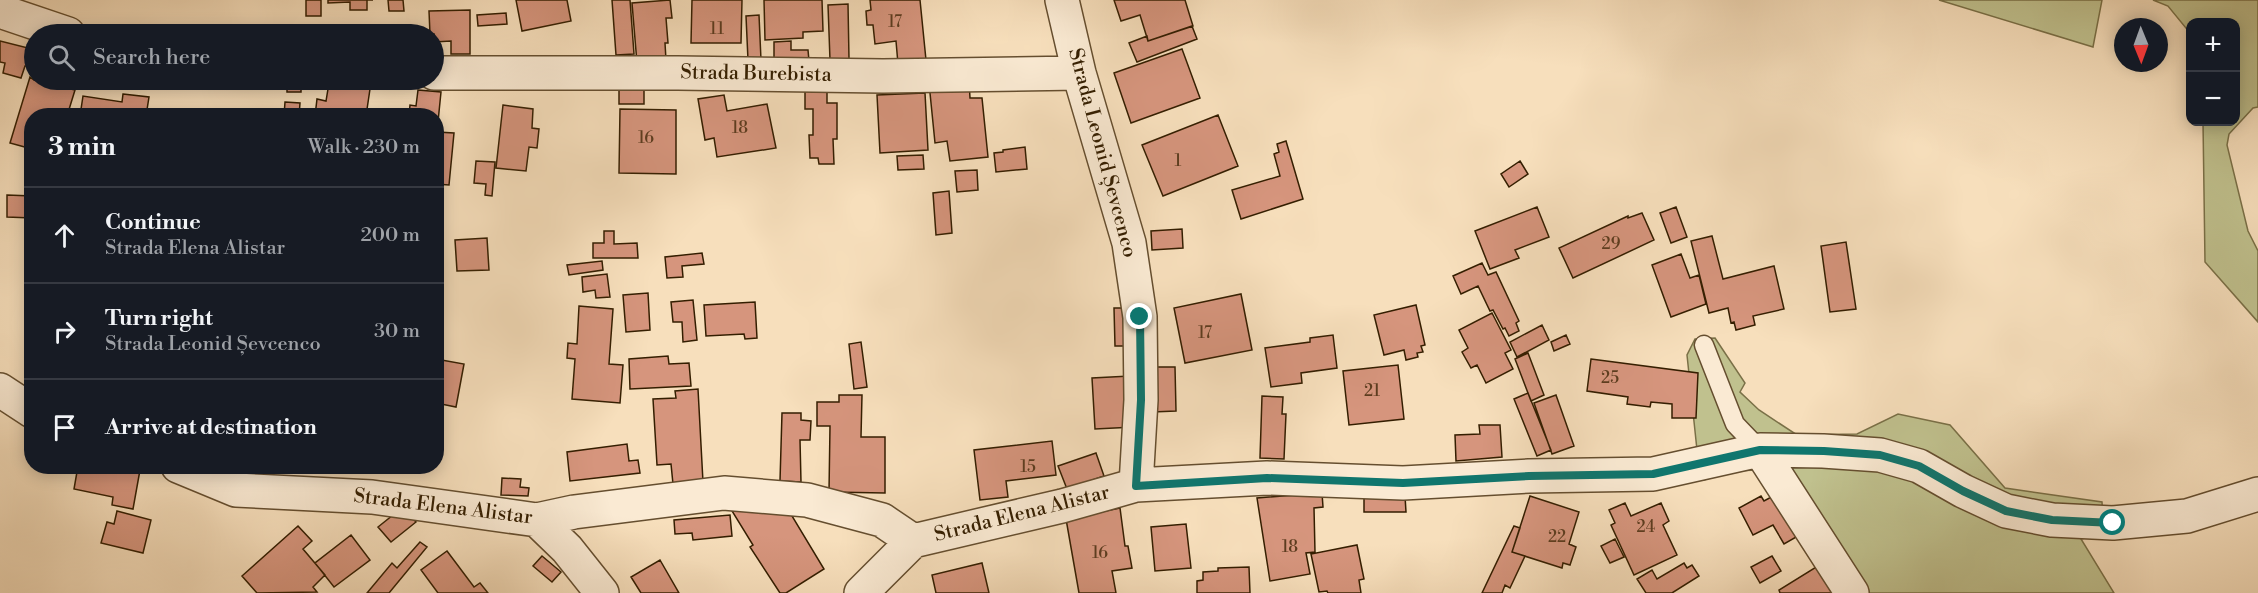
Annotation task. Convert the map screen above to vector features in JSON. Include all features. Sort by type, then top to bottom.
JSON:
[{"type":"street","name":"Strada Leonid Șevcenco","points":[[1062,0],[1079,73],[1129,243],[1140,317],[1141,400],[1136,486]]},
{"type":"street","points":[[18,10],[47,24]]},
{"type":"street","name":"Strada Burebista","points":[[444,74],[678,73],[883,76],[1079,73]]},
{"type":"street","points":[[0,390],[24,406]]},
{"type":"street","points":[[1760,450],[1852,593]]},
{"type":"street","name":"Strada Elena Alistar","points":[[197,474],[236,490],[372,497],[537,520],[574,512],[724,493],[807,500],[882,520],[913,541],[1136,486],[1267,478],[1403,483],[1529,476],[1653,474],[1760,450],[1880,455],[1919,466],[1963,491],[2006,511],[2052,520],[2113,523],[2187,516],[2258,494]]},
{"type":"street","points":[[537,520],[567,549],[602,593]]},
{"type":"street","points":[[861,593],[913,541]]},
{"type":"lane","points":[[1704,345],[1735,424],[1760,450]]},
{"type":"green space","points":[[1939,0],[2102,0],[2093,47]]},
{"type":"green space","points":[[2153,0],[2258,0],[2258,107],[2253,108],[2240,122],[2240,18],[2186,18],[2186,28],[2168,6]]},
{"type":"green space","points":[[2203,126],[2236,126],[2229,134],[2227,145],[2248,231],[2258,251],[2258,322],[2205,262]]},
{"type":"green space","points":[[1715,338],[1745,383],[1740,392],[1759,410],[1797,435],[1857,434],[1898,414],[1950,425],[2005,488],[2102,502],[2104,534],[2081,539],[2114,593],[1839,593],[1759,470],[1729,471],[1704,480],[1697,450],[1687,355],[1695,339]]},
{"type":"building","points":[[306,0],[321,0],[321,16],[306,16]]},
{"type":"building","points":[[328,0],[367,0],[367,10],[350,10],[350,2],[328,3]]},
{"type":"building","points":[[388,0],[403,0],[404,11],[389,11]]},
{"type":"building","points":[[516,0],[567,0],[571,21],[522,31]]},
{"type":"building","points":[[612,0],[630,0],[634,54],[616,55]]},
{"type":"building","points":[[670,0],[672,18],[666,18],[668,43],[665,43],[666,60],[637,63],[632,3]]},
{"type":"building","points":[[692,0],[742,0],[741,43],[691,43]]},
{"type":"building","points":[[764,0],[822,0],[823,31],[803,32],[803,38],[765,40]]},
{"type":"building","points":[[870,0],[920,0],[926,60],[898,64],[896,41],[875,44],[873,25],[867,25],[866,11],[871,10]]},
{"type":"building","points":[[1114,0],[1185,0],[1193,26],[1148,41],[1140,15],[1121,21]]},
{"type":"building","points":[[848,4],[849,59],[830,60],[828,5]]},
{"type":"building","points":[[470,10],[470,54],[451,54],[451,41],[444,41],[444,24],[430,24],[429,11]]},
{"type":"building","points":[[506,13],[507,24],[478,26],[477,15]]},
{"type":"building","points":[[759,15],[761,60],[748,60],[746,16]]},
{"type":"building","points":[[1192,26],[1197,39],[1137,62],[1129,43],[1147,36],[1148,41]]},
{"type":"building","points":[[0,41],[24,47],[24,69],[21,78],[3,73],[5,63],[0,62]]},
{"type":"building","points":[[791,41],[791,50],[808,50],[809,61],[774,61],[774,42]]},
{"type":"building","points":[[1182,49],[1200,98],[1131,123],[1114,73]]},
{"type":"building","points":[[969,81],[970,98],[982,98],[988,157],[950,161],[947,141],[935,143],[929,83]]},
{"type":"building","points":[[805,83],[827,83],[827,103],[837,103],[837,139],[833,139],[834,164],[819,164],[818,158],[810,158],[809,135],[813,135],[813,109],[805,109]]},
{"type":"building","points":[[619,85],[644,85],[644,104],[619,104]]},
{"type":"building","points":[[26,90],[75,90],[69,108],[24,108],[24,147],[10,143]]},
{"type":"building","points":[[287,90],[301,90],[301,92],[287,92]]},
{"type":"building","points":[[328,90],[370,90],[367,108],[316,108],[317,99],[326,101]]},
{"type":"building","points":[[418,90],[441,92],[439,108],[410,108],[410,105],[416,106]]},
{"type":"building","points":[[925,93],[928,150],[880,153],[877,95]]},
{"type":"building","points":[[123,94],[149,97],[147,108],[81,108],[83,96],[122,102]]},
{"type":"building","points":[[724,95],[727,111],[767,104],[776,148],[717,157],[714,138],[705,140],[698,99]]},
{"type":"building","points":[[285,102],[300,103],[300,108],[285,108]]},
{"type":"building","points":[[503,105],[533,109],[532,128],[539,129],[537,148],[529,147],[526,171],[496,168]]},
{"type":"building","points":[[620,109],[676,110],[676,174],[619,173]]},
{"type":"building","points":[[1218,115],[1238,166],[1163,196],[1142,145]]},
{"type":"building","points":[[444,132],[454,133],[449,185],[444,185]]},
{"type":"building","points":[[1286,141],[1303,199],[1241,219],[1232,190],[1280,176],[1274,154],[1279,152],[1277,144]]},
{"type":"building","points":[[1025,147],[1027,169],[996,172],[994,153]]},
{"type":"building","points":[[923,155],[924,169],[898,170],[897,156]]},
{"type":"building","points":[[476,161],[495,162],[492,196],[485,195],[486,184],[474,183]]},
{"type":"building","points":[[1520,161],[1528,174],[1509,187],[1501,174]]},
{"type":"building","points":[[977,170],[978,190],[957,192],[955,171]]},
{"type":"building","points":[[949,191],[952,233],[936,235],[933,193]]},
{"type":"building","points":[[7,195],[24,196],[24,218],[7,217]]},
{"type":"building","points":[[1537,207],[1549,237],[1515,250],[1519,258],[1490,269],[1475,231]]},
{"type":"building","points":[[1676,207],[1687,237],[1671,243],[1660,213]]},
{"type":"building","points":[[1642,213],[1654,240],[1573,278],[1559,248],[1628,216],[1628,218]]},
{"type":"building","points":[[1182,229],[1183,248],[1152,250],[1151,231]]},
{"type":"building","points":[[604,231],[614,231],[614,244],[637,243],[638,258],[593,258],[593,243],[604,243]]},
{"type":"building","points":[[1712,236],[1723,279],[1774,266],[1784,309],[1753,316],[1755,325],[1736,330],[1734,322],[1731,323],[1728,308],[1709,313],[1691,241]]},
{"type":"building","points":[[487,238],[489,270],[457,271],[455,240]]},
{"type":"building","points":[[1846,242],[1856,309],[1830,312],[1821,246]]},
{"type":"building","points":[[702,253],[704,264],[682,266],[683,277],[667,278],[665,257]]},
{"type":"building","points":[[1681,254],[1690,278],[1699,275],[1706,304],[1671,317],[1652,265]]},
{"type":"building","points":[[602,261],[603,270],[569,275],[567,265]]},
{"type":"building","points":[[1482,263],[1488,275],[1496,272],[1519,321],[1516,323],[1519,331],[1509,336],[1493,310],[1490,311],[1478,286],[1461,294],[1453,276]]},
{"type":"building","points":[[607,274],[610,297],[596,298],[595,290],[583,292],[582,277]]},
{"type":"building","points":[[648,293],[650,330],[626,332],[623,295]]},
{"type":"building","points":[[1241,294],[1252,350],[1185,363],[1174,308]]},
{"type":"building","points":[[693,300],[697,340],[683,342],[682,322],[673,322],[671,302]]},
{"type":"building","points":[[755,302],[757,338],[745,339],[744,334],[706,336],[704,305]]},
{"type":"building","points":[[1416,305],[1425,345],[1421,346],[1423,352],[1417,353],[1418,357],[1406,360],[1404,350],[1384,355],[1374,315]]},
{"type":"building","points":[[579,306],[613,309],[609,364],[623,365],[620,403],[572,399],[575,359],[567,358],[568,343],[577,344]]},
{"type":"building","points":[[1114,308],[1128,308],[1129,346],[1115,346]]},
{"type":"building","points":[[1492,313],[1511,350],[1505,353],[1513,369],[1486,383],[1477,365],[1471,368],[1462,352],[1468,348],[1459,330]]},
{"type":"building","points":[[1542,325],[1549,340],[1517,357],[1510,342]]},
{"type":"building","points":[[1333,335],[1337,368],[1301,373],[1302,383],[1271,387],[1265,348],[1310,342],[1310,338]]},
{"type":"building","points":[[1566,335],[1570,344],[1554,351],[1551,342]]},
{"type":"building","points":[[861,342],[867,387],[854,389],[849,344]]},
{"type":"building","points":[[1528,353],[1544,395],[1531,401],[1515,359]]},
{"type":"building","points":[[668,356],[669,364],[689,363],[691,386],[630,389],[629,359]]},
{"type":"building","points":[[1591,359],[1698,373],[1696,418],[1672,418],[1672,404],[1651,402],[1650,407],[1627,404],[1628,397],[1587,391]]},
{"type":"building","points":[[444,360],[464,364],[456,407],[444,405]]},
{"type":"building","points":[[1398,365],[1404,419],[1349,425],[1343,371]]},
{"type":"building","points":[[1151,367],[1175,367],[1176,411],[1152,412]]},
{"type":"building","points":[[1130,376],[1134,427],[1095,429],[1092,378]]},
{"type":"building","points":[[698,389],[703,482],[673,484],[671,464],[657,465],[653,399],[676,398],[675,391]]},
{"type":"building","points":[[1528,393],[1551,450],[1537,456],[1514,399]]},
{"type":"building","points":[[839,395],[862,395],[861,437],[885,437],[885,493],[829,492],[830,426],[817,426],[817,402],[839,402]]},
{"type":"building","points":[[1556,395],[1574,446],[1552,454],[1534,403]]},
{"type":"building","points":[[1262,396],[1283,397],[1282,414],[1286,414],[1284,459],[1260,458]]},
{"type":"building","points":[[782,413],[801,413],[801,420],[811,421],[810,440],[800,440],[801,482],[780,481]]},
{"type":"building","points":[[1479,425],[1500,425],[1502,457],[1456,461],[1455,435],[1480,434]]},
{"type":"building","points":[[1052,441],[1056,475],[1006,481],[1008,497],[980,500],[974,450]]},
{"type":"building","points":[[627,444],[629,461],[638,460],[640,473],[570,481],[567,452]]},
{"type":"building","points":[[1096,453],[1104,476],[1067,489],[1058,466]]},
{"type":"building","points":[[77,474],[139,474],[133,509],[112,505],[113,497],[74,489]]},
{"type":"building","points":[[502,478],[521,479],[520,487],[529,488],[528,496],[501,495]]},
{"type":"building","points":[[1322,493],[1323,507],[1314,508],[1315,552],[1306,553],[1310,574],[1270,581],[1257,498]]},
{"type":"building","points":[[1775,495],[1798,536],[1784,544],[1773,525],[1753,535],[1739,508],[1761,496],[1764,501]]},
{"type":"building","points":[[1364,496],[1405,496],[1406,512],[1364,512]]},
{"type":"building","points":[[1530,496],[1579,512],[1569,544],[1576,547],[1570,565],[1563,563],[1562,568],[1512,552]]},
{"type":"building","points":[[1625,503],[1631,516],[1661,503],[1669,521],[1663,525],[1677,555],[1634,575],[1611,525],[1615,523],[1609,510]]},
{"type":"building","points":[[786,506],[824,569],[786,593],[780,593],[750,547],[753,545],[732,511]]},
{"type":"building","points":[[403,507],[416,522],[391,542],[378,527]]},
{"type":"building","points":[[1120,508],[1125,546],[1128,546],[1132,568],[1112,571],[1116,593],[1079,593],[1066,519]]},
{"type":"building","points":[[117,511],[151,520],[143,553],[101,543],[107,522],[114,524]]},
{"type":"building","points":[[730,515],[732,536],[693,540],[692,533],[675,534],[674,520]]},
{"type":"building","points":[[1186,524],[1191,568],[1155,571],[1151,527]]},
{"type":"building","points":[[298,526],[312,541],[303,549],[325,575],[313,587],[317,592],[257,593],[242,576]]},
{"type":"building","points":[[1514,526],[1520,528],[1512,552],[1525,556],[1510,588],[1505,585],[1502,593],[1482,593]]},
{"type":"building","points":[[351,535],[370,560],[334,587],[315,563]]},
{"type":"building","points":[[1615,539],[1624,557],[1610,563],[1601,546]]},
{"type":"building","points":[[420,542],[427,547],[389,593],[367,593],[392,563],[397,568]]},
{"type":"building","points":[[1357,545],[1364,579],[1359,580],[1361,593],[1319,592],[1311,554]]},
{"type":"building","points":[[447,551],[474,587],[480,583],[488,593],[438,593],[421,570]]},
{"type":"building","points":[[542,556],[561,572],[552,582],[533,566]]},
{"type":"building","points":[[1772,556],[1781,571],[1760,583],[1751,567]]},
{"type":"building","points":[[660,560],[679,593],[641,593],[631,577]]},
{"type":"building","points":[[982,563],[989,593],[936,593],[932,575]]},
{"type":"building","points":[[1684,563],[1687,568],[1692,565],[1699,576],[1672,593],[1646,593],[1637,579],[1652,570],[1657,579]]},
{"type":"building","points":[[1821,564],[1839,593],[1780,593],[1779,590]]},
{"type":"building","points":[[1249,567],[1250,593],[1197,593],[1197,581],[1203,580],[1203,572],[1218,571],[1218,568]]},
{"type":"route","points":[[1140,317],[1141,400],[1136,486],[1267,478],[1403,483],[1529,476],[1653,474],[1760,450],[1824,451],[1880,455],[1919,466],[1963,491],[2006,511],[2052,520],[2113,523]]}]
